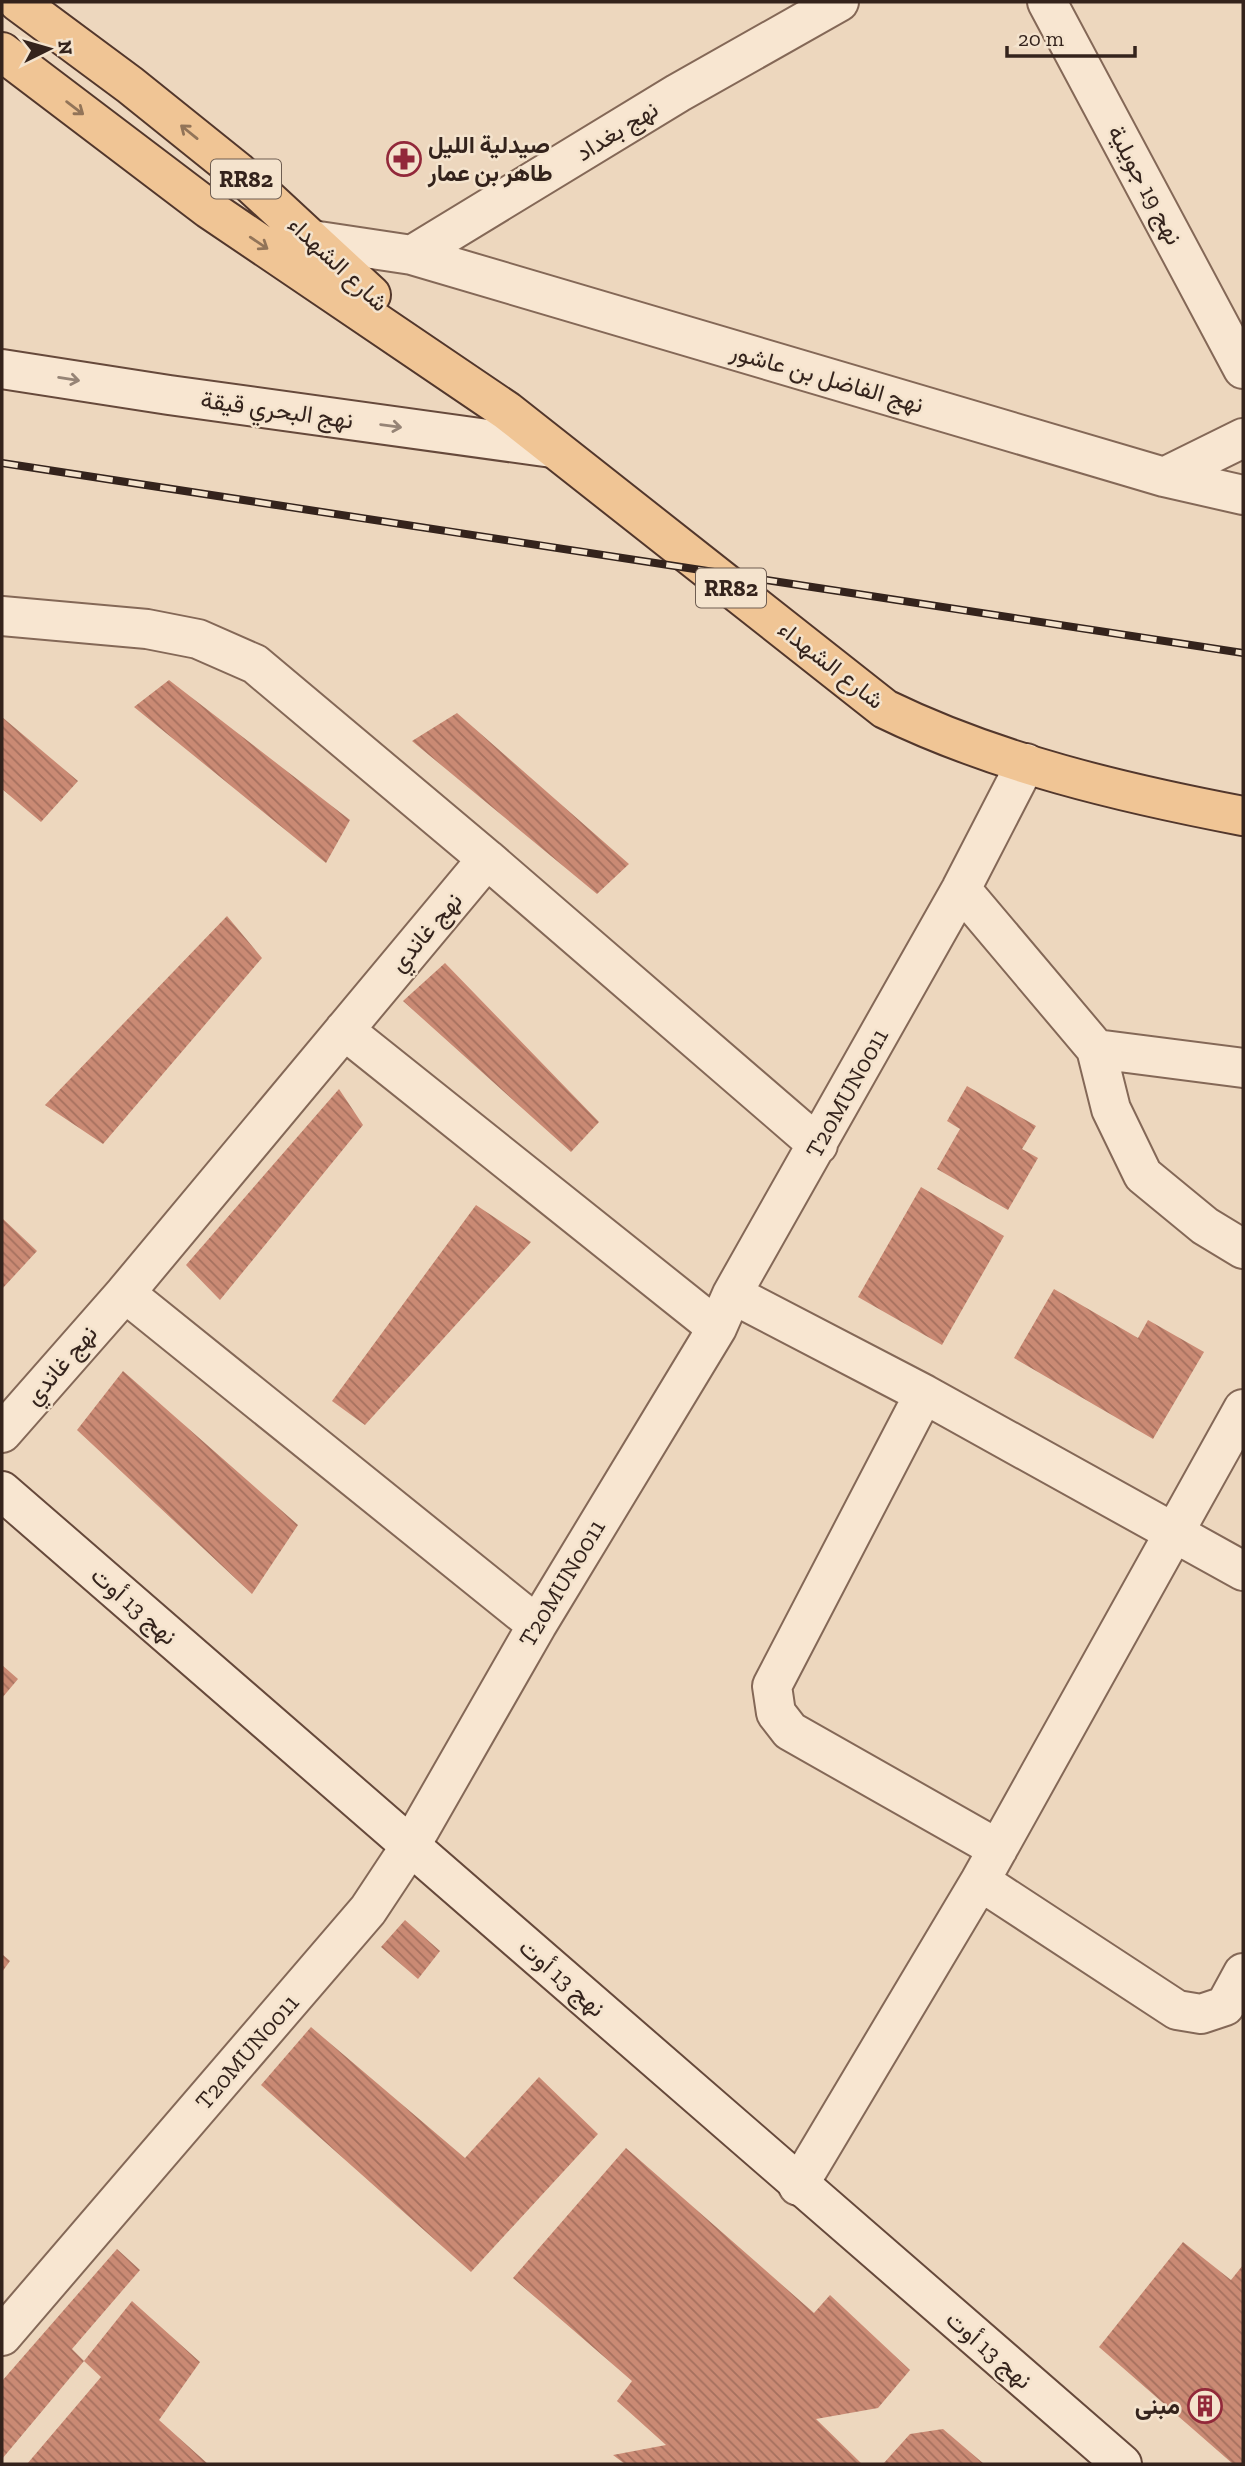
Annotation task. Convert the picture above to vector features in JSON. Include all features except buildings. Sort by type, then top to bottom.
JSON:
[{"type":"main road","name":"شارع الشهداء","points":[[18,2],[130,85],[237,171],[458,375]]},
{"type":"main road","name":"شارع الشهداء","points":[[2,52],[209,209],[458,375],[885,709],[933,732],[1026,763]]},
{"type":"main road","name":"RR82","points":[[1026,763],[1178,804],[1243,817]]},
{"type":"street","name":"نهج بغداد","points":[[412,255],[678,93],[839,2]]},
{"type":"street","name":"نهج 19 جويلية","points":[[1047,2],[1243,369]]},
{"type":"street","points":[[312,240],[412,255]]},
{"type":"street","name":"نهج الفاضل بن عاشور","points":[[412,255],[1164,477],[1243,495]]},
{"type":"street","name":"نهج البحري قيقة","points":[[2,369],[552,448]]},
{"type":"street","points":[[1164,477],[1243,438]]},
{"type":"street","points":[[2,616],[147,629],[198,639],[255,664],[487,859],[818,1145]]},
{"type":"street","name":"T20MUN0011","points":[[2,2336],[368,1910],[411,1845],[537,1625],[724,1311],[961,889],[1026,763]]},
{"type":"street","name":"نهج غاندي","points":[[2,1433],[125,1293],[487,859]]},
{"type":"street","points":[[961,889],[1096,1049],[1111,1109],[1143,1175],[1205,1226],[1243,1248]]},
{"type":"street","points":[[344,1030],[724,1311],[924,1394],[1243,1571]]},
{"type":"street","points":[[1096,1049],[1243,1068]]},
{"type":"street","points":[[125,1293],[537,1625]]},
{"type":"street","points":[[924,1394],[772,1686],[776,1713],[790,1731],[989,1865],[1177,2010],[1201,2014],[1224,2006],[1243,1973]]},
{"type":"street","points":[[798,2186],[989,1865],[1243,1409]]},
{"type":"street","name":"نهج 13 أوت","points":[[2,1492],[411,1845],[1105,2459]]},
{"type":"railway","points":[[2,463],[1243,653]]},
{"type":"place","name":"صيدلية الليل طاهر بن عمار","points":[[404,159]]},
{"type":"place","name":"مبنى","points":[[1205,2406]]}]
